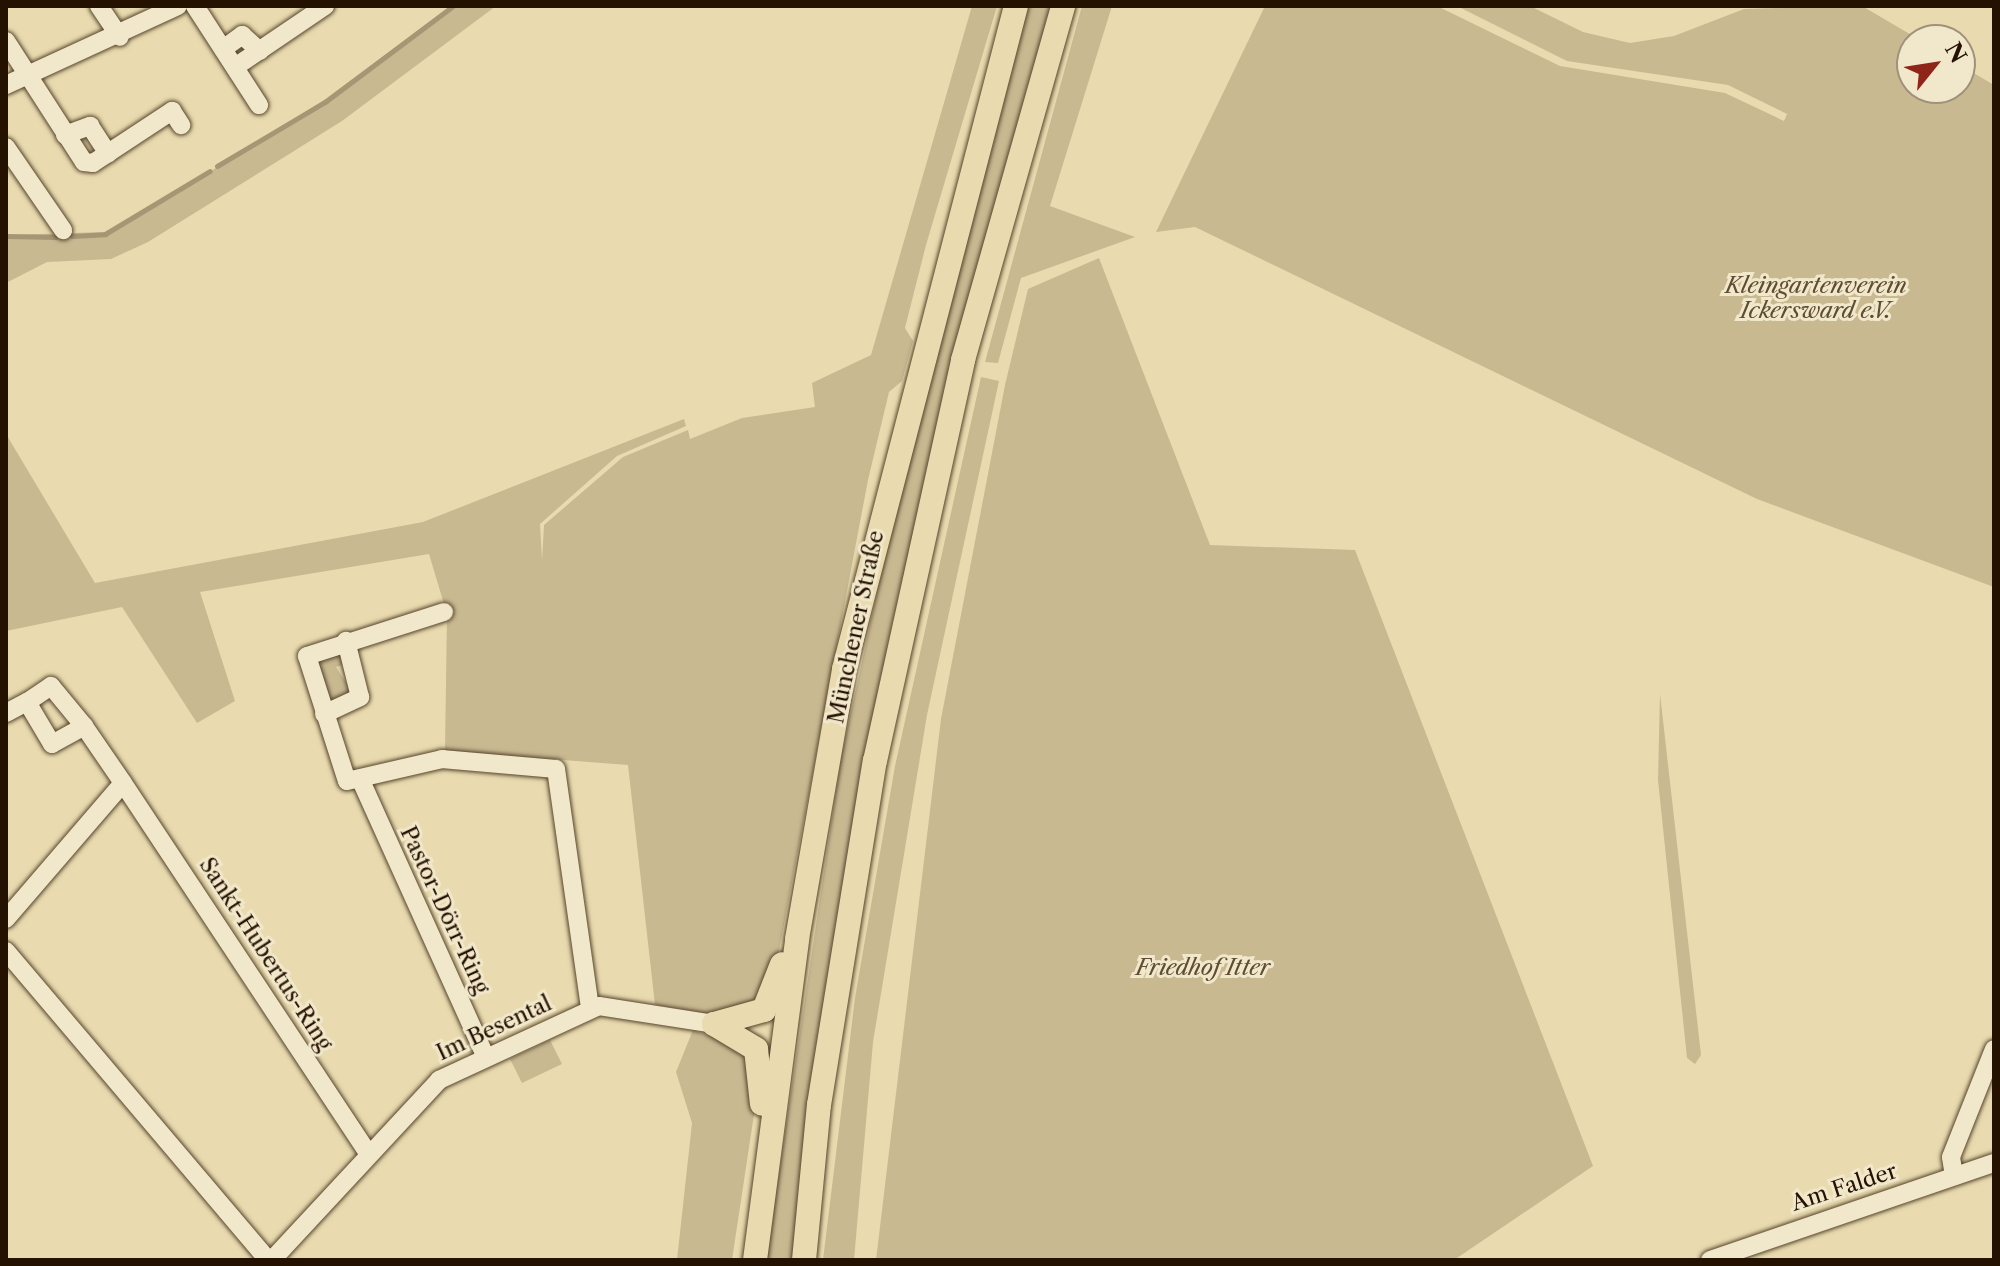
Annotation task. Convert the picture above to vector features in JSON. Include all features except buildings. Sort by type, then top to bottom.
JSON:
[{"type":"main road","name":"Münchener Straße","points":[[755,1260],[797,939],[858,606],[1016,6]]},
{"type":"main road","points":[[804,1260],[819,1105],[875,761],[963,360],[1063,6]]},
{"type":"main road","points":[[714,1024],[764,1010],[784,954],[797,939]]},
{"type":"main road","points":[[714,1024],[750,1042],[760,1058],[761,1118],[770,1149]]},
{"type":"street","points":[[99,6],[120,37]]},
{"type":"street","points":[[6,85],[120,37],[178,6]]},
{"type":"street","points":[[195,6],[259,105]]},
{"type":"street","points":[[235,67],[325,6]]},
{"type":"street","points":[[223,49],[242,35],[260,51]]},
{"type":"street","points":[[6,41],[65,135],[90,126],[108,154],[172,111],[181,125]]},
{"type":"street","points":[[6,147],[63,230]]},
{"type":"street","name":"Pastor-Dörr-Ring","points":[[444,612],[307,656],[347,781],[362,783],[486,1057]]},
{"type":"street","points":[[324,714],[360,697],[346,641]]},
{"type":"street","name":"Sankt-Hubertus-Ring","points":[[6,713],[51,686],[84,726],[367,1152]]},
{"type":"street","points":[[27,702],[52,744],[84,726]]},
{"type":"street","points":[[362,783],[442,759],[556,769],[590,1008],[714,1024]]},
{"type":"street","points":[[6,919],[123,783]]},
{"type":"street","points":[[6,951],[270,1260]]},
{"type":"street","name":"Im Besental","points":[[270,1260],[432,1085],[590,1008]]},
{"type":"street","points":[[1954,1176],[1951,1157],[1994,1049]]},
{"type":"street","name":"Am Falder","points":[[1710,1260],[1994,1163]]},
{"type":"green space","points":[[451,6],[496,6],[342,121],[148,242],[111,259],[47,262],[6,283],[6,235],[105,232],[144,213],[324,100]]},
{"type":"green space","points":[[972,6],[997,6],[926,245],[905,328],[913,341],[902,381],[889,392],[868,480],[775,972],[759,1000],[716,1015],[655,1005],[628,765],[445,751],[447,614],[429,554],[200,592],[235,701],[197,723],[122,607],[6,631],[6,434],[95,583],[423,522],[684,419],[686,426],[617,456],[540,524],[542,560],[544,525],[623,457],[688,430],[690,439],[742,418],[815,407],[812,383],[871,355]]},
{"type":"green space","points":[[1027,6],[1051,6],[960,332],[892,625],[864,763],[794,1260],[766,1260],[841,758],[899,492]]},
{"type":"green space","points":[[1082,6],[1112,6],[1050,206],[1135,237],[1021,278],[998,363],[985,362]]},
{"type":"green space","name":"Kleingartenverein Ickersward e.V.","points":[[1265,6],[1437,6],[1560,66],[1725,93],[1784,121],[1787,114],[1728,85],[1567,61],[1457,6],[1530,6],[1583,32],[1630,43],[1674,36],[1744,9],[1862,6],[1896,26],[1896,104],[1976,104],[1976,74],[1994,85],[1994,587],[1757,499],[1195,227],[1156,232]]},
{"type":"green space","name":"Friedhof Itter","points":[[1099,258],[1210,545],[1355,550],[1593,1166],[1454,1260],[876,1260],[941,719],[1005,385],[1028,289]]},
{"type":"green space","points":[[981,377],[999,381],[927,715],[873,1042],[854,1260],[823,1260],[855,998],[895,766]]},
{"type":"green space","points":[[341,654],[346,664],[336,667],[352,692],[331,702],[315,660]]},
{"type":"green space","points":[[1660,694],[1701,1055],[1695,1064],[1687,1058],[1658,780]]},
{"type":"green space","points":[[693,1030],[744,1049],[758,1088],[732,1260],[677,1260],[692,1123],[676,1072]]},
{"type":"green space","points":[[550,1040],[562,1064],[522,1083],[510,1059]]},
{"type":"waterway","points":[[217,166],[325,102],[453,6]]},
{"type":"waterway","points":[[72,236],[105,234],[210,171]]},
{"type":"waterway","points":[[6,236],[56,237]]}]
